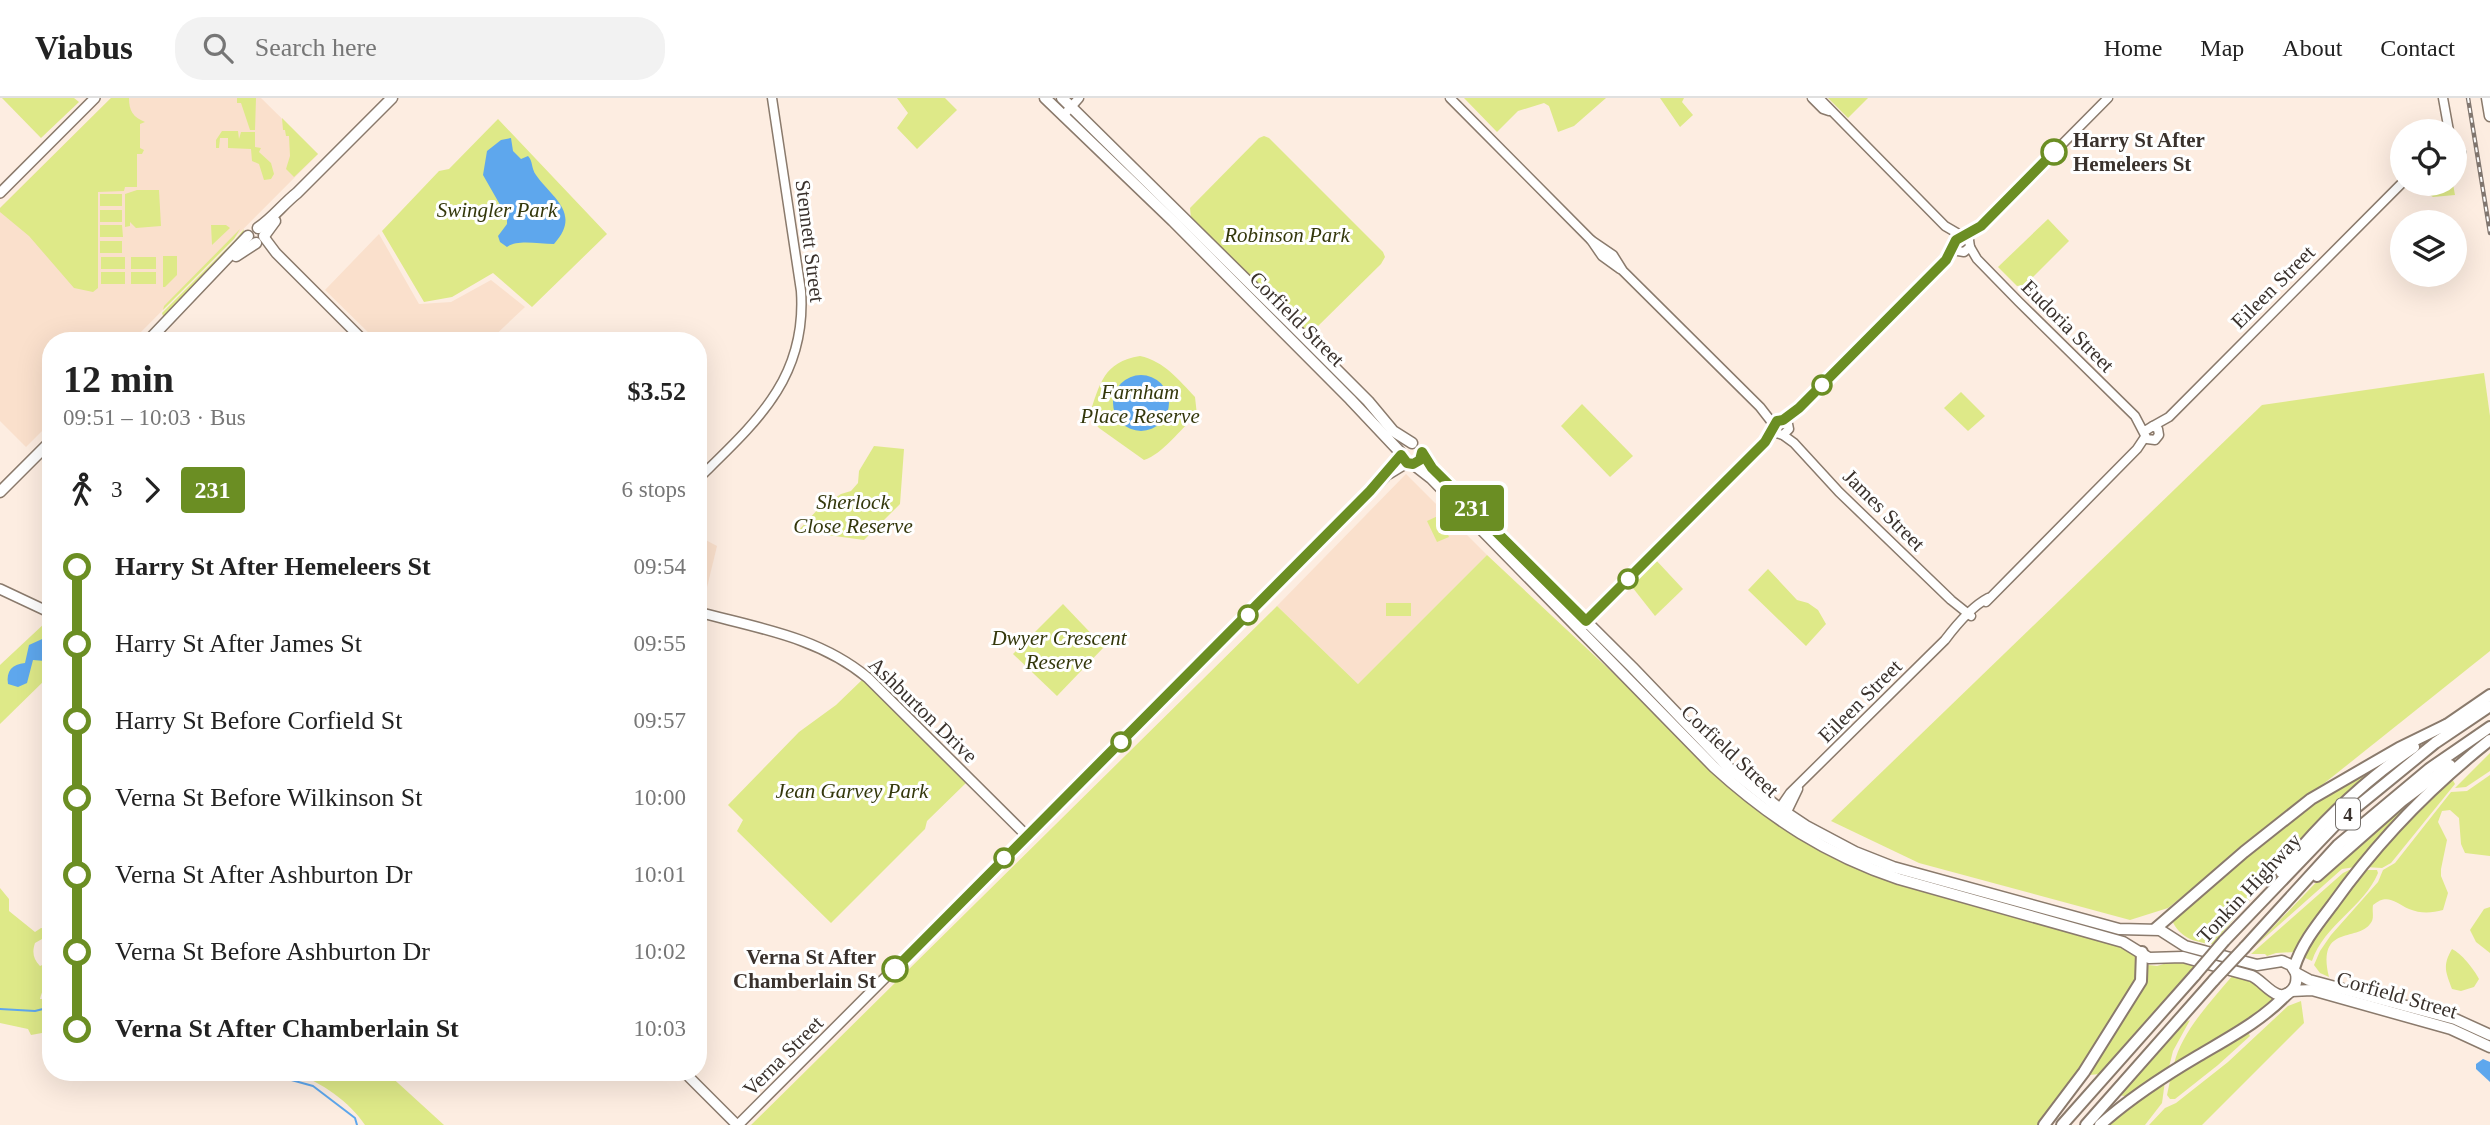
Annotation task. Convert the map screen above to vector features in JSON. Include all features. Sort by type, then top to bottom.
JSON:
[{"type":"highway","points":[[2234,932],[2319,827],[2384,767],[2490,695]]},
{"type":"highway","name":"Tonkin Highway","points":[[2062,1125],[2290,870],[2354,808],[2435,743],[2490,706]]},
{"type":"highway","points":[[2152,930],[2311,799],[2389,753],[2445,725]]},
{"type":"highway","name":"Tonkin Highway","points":[[2086,1125],[2338,845],[2429,769],[2490,727]]},
{"type":"highway","points":[[2268,921],[2402,801],[2447,766],[2490,739]]},
{"type":"highway","points":[[2295,970],[2304,943],[2378,845],[2415,805],[2490,739]]},
{"type":"highway","points":[[2044,1125],[2084,1072],[2141,981],[2142,952]]},
{"type":"highway","points":[[2100,1125],[2162,1078],[2254,1023],[2289,992]]},
{"type":"main road","points":[[0,193],[95,98]]},
{"type":"main road","points":[[158,332],[258,237],[297,192],[392,98]]},
{"type":"main road","name":"Corfield Street","points":[[1045,98],[1350,398],[1405,459],[1431,478],[1501,551],[1582,624],[1780,815],[1832,853],[1866,868],[2123,942],[2153,960],[2183,957],[2252,976],[2275,994],[2312,990],[2451,1029],[2490,1046]]},
{"type":"main road","name":"Corfield Street","points":[[1062,98],[1368,401],[1394,431],[1417,445],[1432,468],[1484,519],[1693,747],[1750,800],[1856,852],[1893,867],[2119,929],[2165,933],[2185,946],[2257,965],[2281,961],[2309,980],[2455,1019],[2490,1035]]},
{"type":"main road","points":[[2487,98],[2490,116]]},
{"type":"main road","points":[[258,237],[355,332]]},
{"type":"main road","points":[[164,332],[237,255],[258,237]]},
{"type":"main road","points":[[1412,443],[1404,445],[1405,459],[1420,460],[1422,452]]},
{"type":"main road","points":[[0,492],[42,450]]},
{"type":"main road","name":"Verna Street","points":[[738,1125],[1405,459]]},
{"type":"main road","points":[[1484,519],[1485,526],[1504,544],[1501,551]]},
{"type":"main road","points":[[0,589],[42,609]]},
{"type":"main road","name":"Ashburton Drive","points":[[707,613],[794,637],[845,661],[868,678],[1027,836]]},
{"type":"main road","points":[[1685,722],[1697,739],[1693,747]]},
{"type":"main road","points":[[2142,952],[2142,937],[2152,930]]},
{"type":"main road","points":[[2289,992],[2296,982],[2295,970]]},
{"type":"main road","points":[[693,1081],[738,1125]]},
{"type":"street","name":"Stennett Street","points":[[707,470],[763,413],[780,388],[798,342],[801,291],[772,98]]},
{"type":"street","points":[[1063,116],[1079,98]]},
{"type":"street","name":"James Street","points":[[1450,98],[1591,240],[1602,257],[1623,271],[1781,427],[1839,492],[1967,617]]},
{"type":"street","name":"Eudoria Street","points":[[1812,98],[1822,109],[1832,113]]},
{"type":"street","name":"Eudoria Street","points":[[1819,98],[2150,432]]},
{"type":"street","points":[[1582,624],[2108,98]]},
{"type":"street","points":[[2443,98],[2447,119]]},
{"type":"street","name":"Eileen Street","points":[[1780,815],[1790,793],[1945,640],[1955,634],[1967,617],[2137,449],[2150,432],[2169,417],[2390,195]]},
{"type":"shaded area","points":[[111,98],[261,98],[318,154],[141,332],[42,332],[42,431],[26,447],[0,421],[0,208]]},
{"type":"shaded area","points":[[379,234],[419,304],[451,302],[491,280],[525,307],[499,332],[368,332],[325,290]]},
{"type":"shaded area","points":[[1406,474],[1487,555],[1358,684],[1277,606]]},
{"type":"shaded area","points":[[707,541],[717,546],[707,587]]},
{"type":"green space","points":[[2,98],[74,98],[79,102],[41,138]]},
{"type":"green space","points":[[111,98],[129,98],[132,113],[145,122],[140,124],[140,148],[144,150],[142,154],[137,154],[137,187],[125,187],[124,191],[98,192],[98,288],[93,292],[74,288],[29,236],[0,212],[0,208]]},
{"type":"green space","points":[[237,98],[256,98],[255,130],[250,130]]},
{"type":"green space","points":[[897,98],[945,98],[957,110],[917,149],[897,128],[908,113]]},
{"type":"green space","points":[[1464,98],[1606,98],[1574,126],[1558,132],[1549,106],[1544,103],[1518,111],[1497,132]]},
{"type":"green space","points":[[1660,98],[1684,98],[1682,102],[1693,115],[1680,127]]},
{"type":"green space","points":[[1828,98],[1868,98],[1848,118]]},
{"type":"green space","points":[[282,118],[318,154],[294,177],[286,169],[290,156],[289,136],[286,136],[283,130]]},
{"type":"green space","name":"Swingler Park","points":[[498,119],[607,234],[532,307],[493,273],[452,297],[424,302],[382,231],[439,171],[449,169]]},
{"type":"green space","points":[[222,131],[238,131],[239,139],[241,132],[255,132],[255,147],[261,148],[259,152],[271,163],[274,174],[271,179],[264,180],[259,164],[252,161],[251,149],[228,148],[228,138],[220,138],[219,148],[216,148],[216,140]]},
{"type":"green space","name":"Robinson Park","points":[[1264,136],[1383,252],[1385,257],[1314,330],[1303,330],[1191,218],[1190,208]]},
{"type":"green space","points":[[137,190],[159,190],[161,226],[136,228],[130,222],[130,226],[125,227],[125,194]]},
{"type":"green space","points":[[100,194],[122,194],[122,206],[100,206]]},
{"type":"green space","points":[[100,210],[122,210],[122,222],[100,222]]},
{"type":"green space","points":[[2048,219],[2069,241],[2025,285],[2017,286],[1998,267]]},
{"type":"green space","points":[[100,225],[122,225],[123,237],[100,237]]},
{"type":"green space","points":[[211,225],[226,225],[230,228],[212,245]]},
{"type":"green space","points":[[240,229],[234,239],[163,310],[164,306]]},
{"type":"green space","points":[[244,229],[241,241],[164,317],[162,313]]},
{"type":"green space","points":[[100,241],[122,241],[122,253],[100,253]]},
{"type":"green space","points":[[163,256],[177,256],[177,275],[165,287],[163,287]]},
{"type":"green space","points":[[101,257],[125,257],[125,269],[101,269]]},
{"type":"green space","points":[[131,257],[156,257],[156,269],[131,269]]},
{"type":"green space","points":[[101,272],[125,272],[125,284],[101,284]]},
{"type":"green space","points":[[131,272],[156,272],[156,284],[131,284]]},
{"type":"green space","name":"Farnham Place Reserve","points":[[1140,356],[1164,367],[1183,384],[1195,397],[1197,415],[1165,447],[1144,460],[1099,428],[1089,416],[1105,376],[1118,363]]},
{"type":"green space","points":[[2484,373],[2490,416],[2490,651],[2168,908],[2130,920],[1919,863],[1831,821],[2262,405]]},
{"type":"green space","points":[[1961,392],[1985,416],[1968,431],[1944,408]]},
{"type":"green space","points":[[1582,404],[1633,456],[1610,477],[1561,426]]},
{"type":"green space","name":"Sherlock Close Reserve","points":[[874,446],[904,449],[900,504],[864,540],[798,531],[819,508],[851,491],[858,483],[859,471]]},
{"type":"green space","points":[[1440,515],[1449,537],[1437,542],[1427,521]]},
{"type":"green space","points":[[1487,555],[1770,820],[1823,853],[1895,882],[2110,942],[2134,953],[2139,963],[2138,979],[2087,1060],[2039,1125],[751,1125],[1277,606],[1358,684]]},
{"type":"green space","points":[[1654,558],[1683,589],[1655,616],[1629,583]]},
{"type":"green space","points":[[1768,569],[1797,600],[1818,610],[1826,624],[1806,646],[1748,590]]},
{"type":"green space","points":[[1386,603],[1411,603],[1411,616],[1386,616]]},
{"type":"green space","name":"Dwyer Crescent Reserve","points":[[1063,604],[1104,647],[1057,696],[1013,654]]},
{"type":"green space","points":[[42,626],[42,683],[0,724],[0,665]]},
{"type":"green space","name":"Jean Garvey Park","points":[[863,679],[967,782],[927,821],[925,829],[831,923],[737,831],[743,820],[728,805],[799,732],[836,705]]},
{"type":"green space","points":[[2407,747],[2316,824],[2213,944],[2189,938],[2175,926],[2172,920],[2302,809]]},
{"type":"green space","points":[[2490,753],[2490,771],[2466,787],[2455,788]]},
{"type":"green space","points":[[2490,775],[2490,856],[2465,853],[2461,844],[2459,818],[2450,810],[2442,811],[2438,822],[2447,840],[2441,876],[2448,893],[2443,910],[2422,912],[2387,899],[2378,901],[2373,905],[2373,919],[2366,928],[2341,937],[2329,948],[2329,977],[2320,973],[2314,965],[2320,951],[2378,882],[2383,870],[2395,863],[2451,792],[2467,791]]},
{"type":"green space","points":[[2451,777],[2455,784],[2391,863],[2382,868],[2365,867],[2388,837]]},
{"type":"green space","points":[[2403,807],[2405,809],[2355,867],[2342,869],[2252,949],[2327,871]]},
{"type":"green space","points":[[2352,870],[2295,952],[2267,956],[2251,954],[2343,873]]},
{"type":"green space","points":[[2363,870],[2377,870],[2372,885],[2325,937],[2312,961],[2303,957],[2304,950]]},
{"type":"green space","points":[[0,888],[9,899],[9,911],[35,932],[42,928],[42,939],[35,943],[33,952],[36,961],[42,965],[42,1033],[31,1035],[28,1029],[0,1023]]},
{"type":"green space","points":[[2490,907],[2490,953],[2476,942],[2470,930],[2484,909]]},
{"type":"green space","points":[[2452,949],[2477,975],[2479,979],[2474,987],[2461,991],[2452,989],[2446,969]]},
{"type":"green space","points":[[2177,960],[2196,964],[2099,1074],[2090,1075],[2146,975],[2148,965],[2157,966]]},
{"type":"green space","points":[[2234,974],[2247,979],[2276,999],[2244,1025],[2174,1064],[2191,1028]]},
{"type":"green space","points":[[2301,1001],[2304,1023],[2202,1125],[2149,1125],[2165,1108],[2176,1103],[2228,1062],[2288,1006]]},
{"type":"green space","points":[[2190,1020],[2173,1051],[2169,1067],[2129,1097],[2119,1095],[2183,1023]]},
{"type":"green space","points":[[2248,1032],[2250,1036],[2218,1065],[2175,1099],[2170,1099],[2167,1095],[2171,1076]]},
{"type":"green space","points":[[313,1081],[396,1081],[444,1125],[365,1125],[351,1108]]},
{"type":"green space","points":[[2165,1081],[2162,1103],[2145,1125],[2105,1125]]},
{"type":"water","points":[[511,138],[513,151],[521,159],[528,156],[536,175],[562,206],[565,223],[554,244],[522,243],[507,247],[500,242],[498,236],[507,224],[507,217],[483,175],[487,151],[501,140]]},
{"type":"water","points":[[1136,375],[1146,375],[1161,383],[1167,392],[1167,414],[1161,423],[1146,431],[1136,431],[1118,419],[1113,408],[1113,398],[1125,380]]},
{"type":"water","points":[[42,639],[42,661],[33,660],[27,683],[18,687],[8,684],[11,669],[25,663],[29,645]]},
{"type":"water","points":[[2483,1059],[2490,1062],[2490,1082],[2476,1069],[2476,1064]]},
{"type":"waterway","points":[[0,1009],[42,1009]]},
{"type":"waterway","points":[[295,1081],[313,1086],[355,1118],[357,1125]]},
{"type":"railway","points":[[2468,98],[2490,233]]},
{"type":"bus line","name":"231","points":[[895,969],[1385,477],[1401,455],[1407,463],[1413,464],[1418,463],[1422,452],[1432,468],[1586,621],[1765,442],[1777,421],[1783,420],[1799,408],[1946,260],[1956,240],[1981,226],[2054,152]]},
{"type":"place","name":"Harry St After Hemeleers St","points":[[2054,152]]},
{"type":"place","name":"Verna St After Chamberlain St","points":[[895,969]]}]
